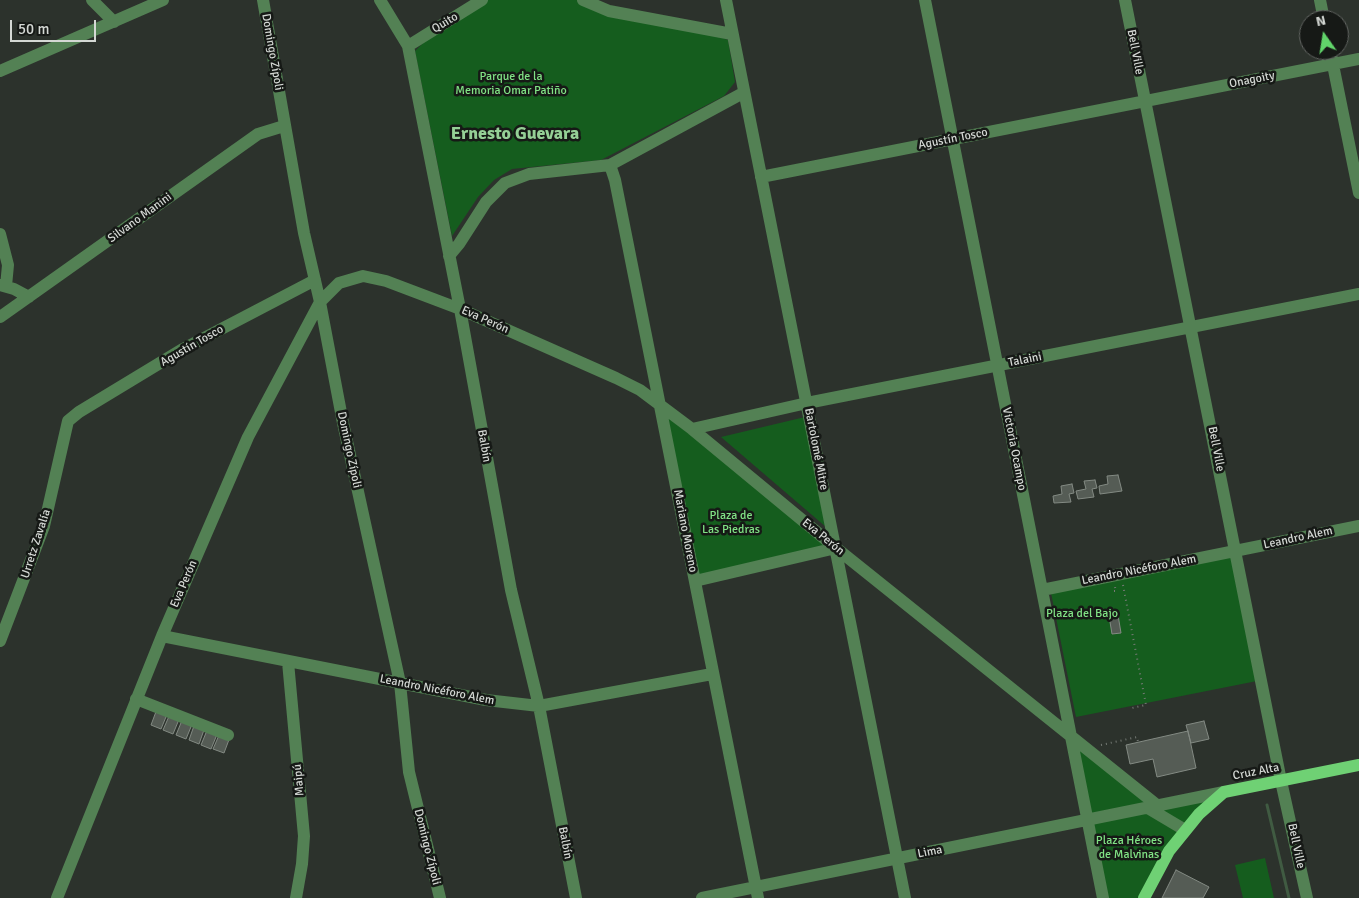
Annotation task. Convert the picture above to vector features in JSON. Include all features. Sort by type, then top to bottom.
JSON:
[{"type":"main road","name":"Cruz Alta","points":[[1224,792],[1359,765]]},
{"type":"main road","points":[[1144,898],[1161,862],[1186,830],[1224,792]]},
{"type":"street","points":[[92,0],[114,22]]},
{"type":"street","points":[[0,72],[163,0]]},
{"type":"street","name":"Domingo Zípoli","points":[[263,0],[274,54],[284,126],[343,423],[400,683],[409,772],[440,898]]},
{"type":"street","name":"Balbín","points":[[380,0],[408,46],[460,309],[511,590],[539,706],[576,898]]},
{"type":"street","name":"Quito","points":[[408,46],[482,0]]},
{"type":"street","points":[[583,0],[609,11],[732,34]]},
{"type":"street","name":"Bartolomé Mitre","points":[[726,0],[743,93],[905,898]]},
{"type":"street","name":"Victoria Ocampo","points":[[925,0],[1069,735],[1103,898]]},
{"type":"street","name":"Bell Ville","points":[[1125,0],[1281,781],[1307,898]]},
{"type":"street","points":[[1332,60],[1359,193]]},
{"type":"street","name":"Onagoity","points":[[1145,101],[1359,60]]},
{"type":"street","points":[[449,256],[460,244],[486,202],[504,183],[529,174],[610,165],[743,93]]},
{"type":"street","name":"Agustín Tosco","points":[[761,178],[1145,101]]},
{"type":"street","name":"Silvano Manini","points":[[0,317],[258,134],[284,126]]},
{"type":"street","name":"Mariano Moreno","points":[[610,165],[616,180],[756,892]]},
{"type":"street","points":[[0,234],[8,265],[3,286],[29,297]]},
{"type":"street","name":"Eva Perón","points":[[57,898],[136,699],[238,458],[320,302],[339,283],[363,276],[386,281],[460,309],[616,378],[659,403],[836,548],[1086,748],[1153,807],[1186,830]]},
{"type":"street","name":"Agustín Tosco","points":[[72,416],[184,349],[315,280]]},
{"type":"street","name":"Talaini","points":[[692,429],[806,403],[1359,294]]},
{"type":"street","name":"Urretz Zavalía","points":[[0,642],[44,526],[65,426],[72,416]]},
{"type":"street","name":"Leandro Alem","points":[[1236,551],[1359,526]]},
{"type":"street","points":[[695,581],[836,548]]},
{"type":"street","name":"Leandro Nicéforo Alem","points":[[1042,590],[1236,551]]},
{"type":"street","name":"Leandro Nicéforo Alem","points":[[162,636],[486,700],[539,706],[712,674]]},
{"type":"street","name":"Maipú","points":[[288,662],[304,836],[302,864],[296,898]]},
{"type":"street","points":[[136,699],[228,735]]},
{"type":"street","name":"Cruz Alta","points":[[1153,807],[1224,792]]},
{"type":"street","name":"Lima","points":[[702,898],[756,892],[897,859],[1153,807]]},
{"type":"path","points":[[1122,581],[1146,705],[1132,708],[1131,706]]},
{"type":"path","points":[[1086,748],[1137,737],[1138,742]]},
{"type":"green space","name":"Parque de la Memoria Omar Patiño","points":[[486,0],[578,0],[723,38],[728,40],[735,82],[724,96],[601,160],[512,169],[494,180],[478,197],[452,236],[415,51],[425,41]]},
{"type":"green space","name":"Plaza de Las Piedras","points":[[659,403],[836,548],[695,581]]},
{"type":"green space","points":[[805,417],[826,527],[721,437]]},
{"type":"green space","name":"Plaza del Bajo","points":[[1232,556],[1257,681],[1076,717],[1051,593]]},
{"type":"green space","name":"Plaza Héroes de Malvinas","points":[[1069,735],[1158,806],[1224,792],[1199,815],[1144,898],[1103,898]]},
{"type":"green space","points":[[1265,858],[1274,898],[1243,898],[1235,865]]},
{"type":"building","points":[[1118,475],[1122,491],[1100,494],[1099,486],[1108,484],[1107,476]]},
{"type":"building","points":[[1095,480],[1097,488],[1092,489],[1094,497],[1078,499],[1076,491],[1086,489],[1084,481]]},
{"type":"building","points":[[1072,484],[1074,493],[1069,494],[1071,502],[1054,503],[1053,496],[1062,494],[1061,486]]},
{"type":"building","points":[[1118,615],[1121,633],[1112,634],[1109,616]]},
{"type":"building","points":[[157,709],[168,712],[161,729],[151,725]]},
{"type":"building","points":[[170,714],[180,717],[173,734],[163,730]]},
{"type":"building","points":[[183,718],[193,722],[186,739],[176,735]]},
{"type":"building","points":[[1204,721],[1209,739],[1191,743],[1186,725]]},
{"type":"building","points":[[195,723],[205,727],[199,744],[189,740]]},
{"type":"building","points":[[208,728],[218,732],[211,749],[201,745]]},
{"type":"building","points":[[1188,731],[1196,768],[1157,777],[1153,759],[1130,764],[1126,745]]},
{"type":"building","points":[[220,733],[230,737],[224,753],[213,749]]},
{"type":"building","points":[[1176,870],[1209,887],[1203,898],[1162,898]]},
{"type":"waterway","points":[[1267,805],[1289,898]]},
{"type":"district","name":"Ernesto Guevara","points":[[515,134]]}]
